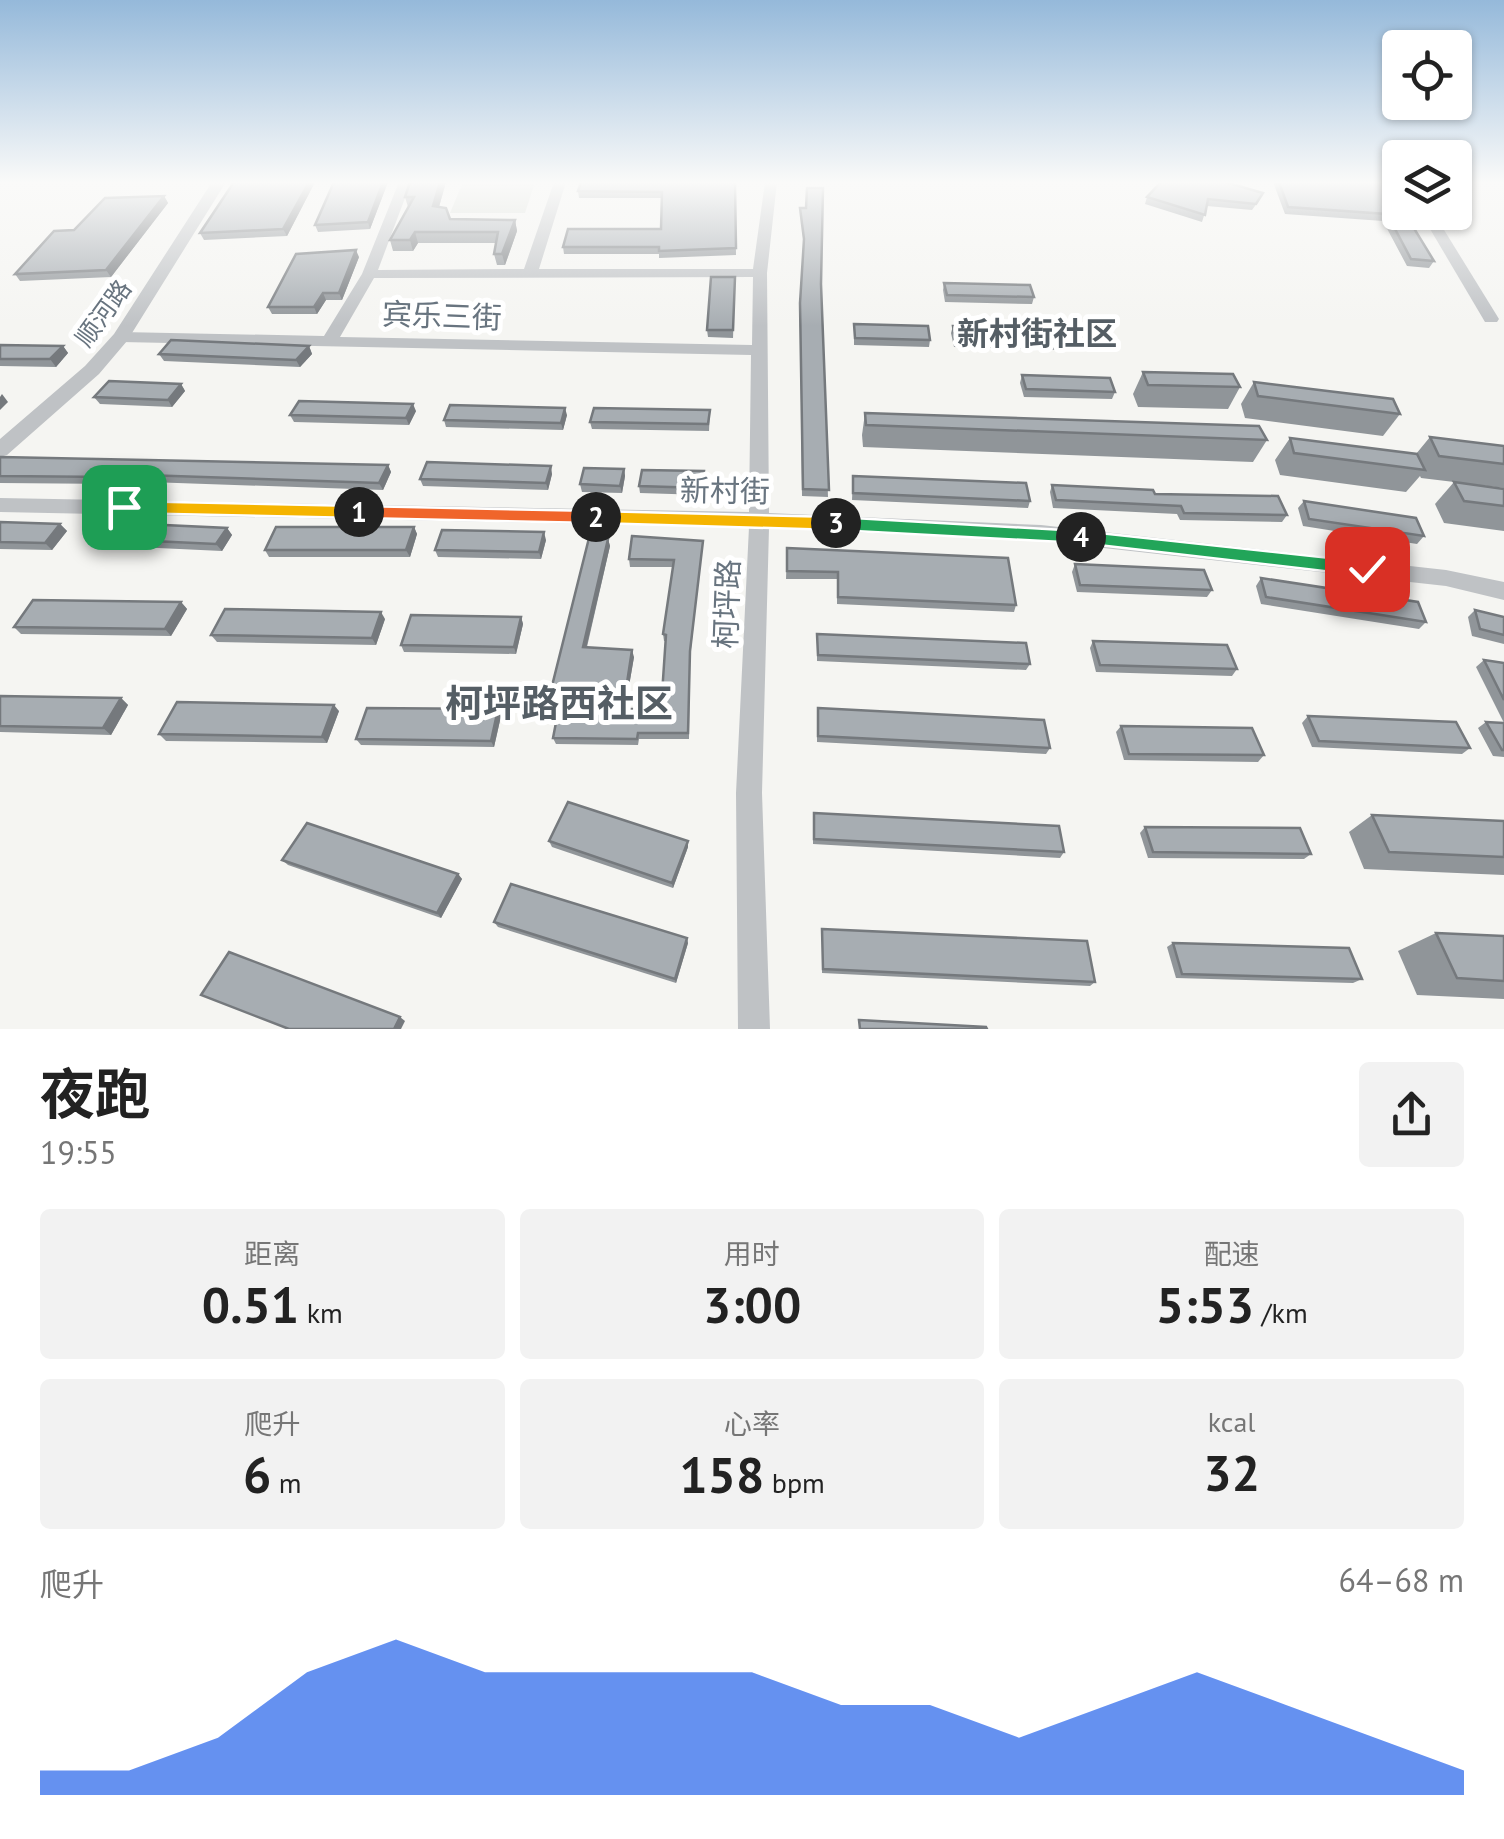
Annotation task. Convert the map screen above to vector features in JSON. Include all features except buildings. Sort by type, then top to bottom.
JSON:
[{"type":"street","name":"顺河路","points":[[0,450],[92,370],[121,337],[189,230]]},
{"type":"street","points":[[331,338],[369,274],[386,230]]},
{"type":"street","points":[[531,271],[544,230]]},
{"type":"street","name":"柯坪路","points":[[754,1029],[750,793],[759,520],[760,272],[765,230]]},
{"type":"street","points":[[1437,230],[1490,318]]},
{"type":"street","points":[[369,274],[760,272]]},
{"type":"street","name":"宾乐三街","points":[[121,337],[331,338],[760,350]]},
{"type":"street","name":"新村街","points":[[0,504],[759,520],[1041,532],[1446,578],[1504,591]]},
{"type":"district","name":"新村街社区","points":[[1037,333]]},
{"type":"district","name":"柯坪路西社区","points":[[559,702]]},
{"type":"route","points":[[124,507],[759,520],[1041,532],[1367,569]]}]
